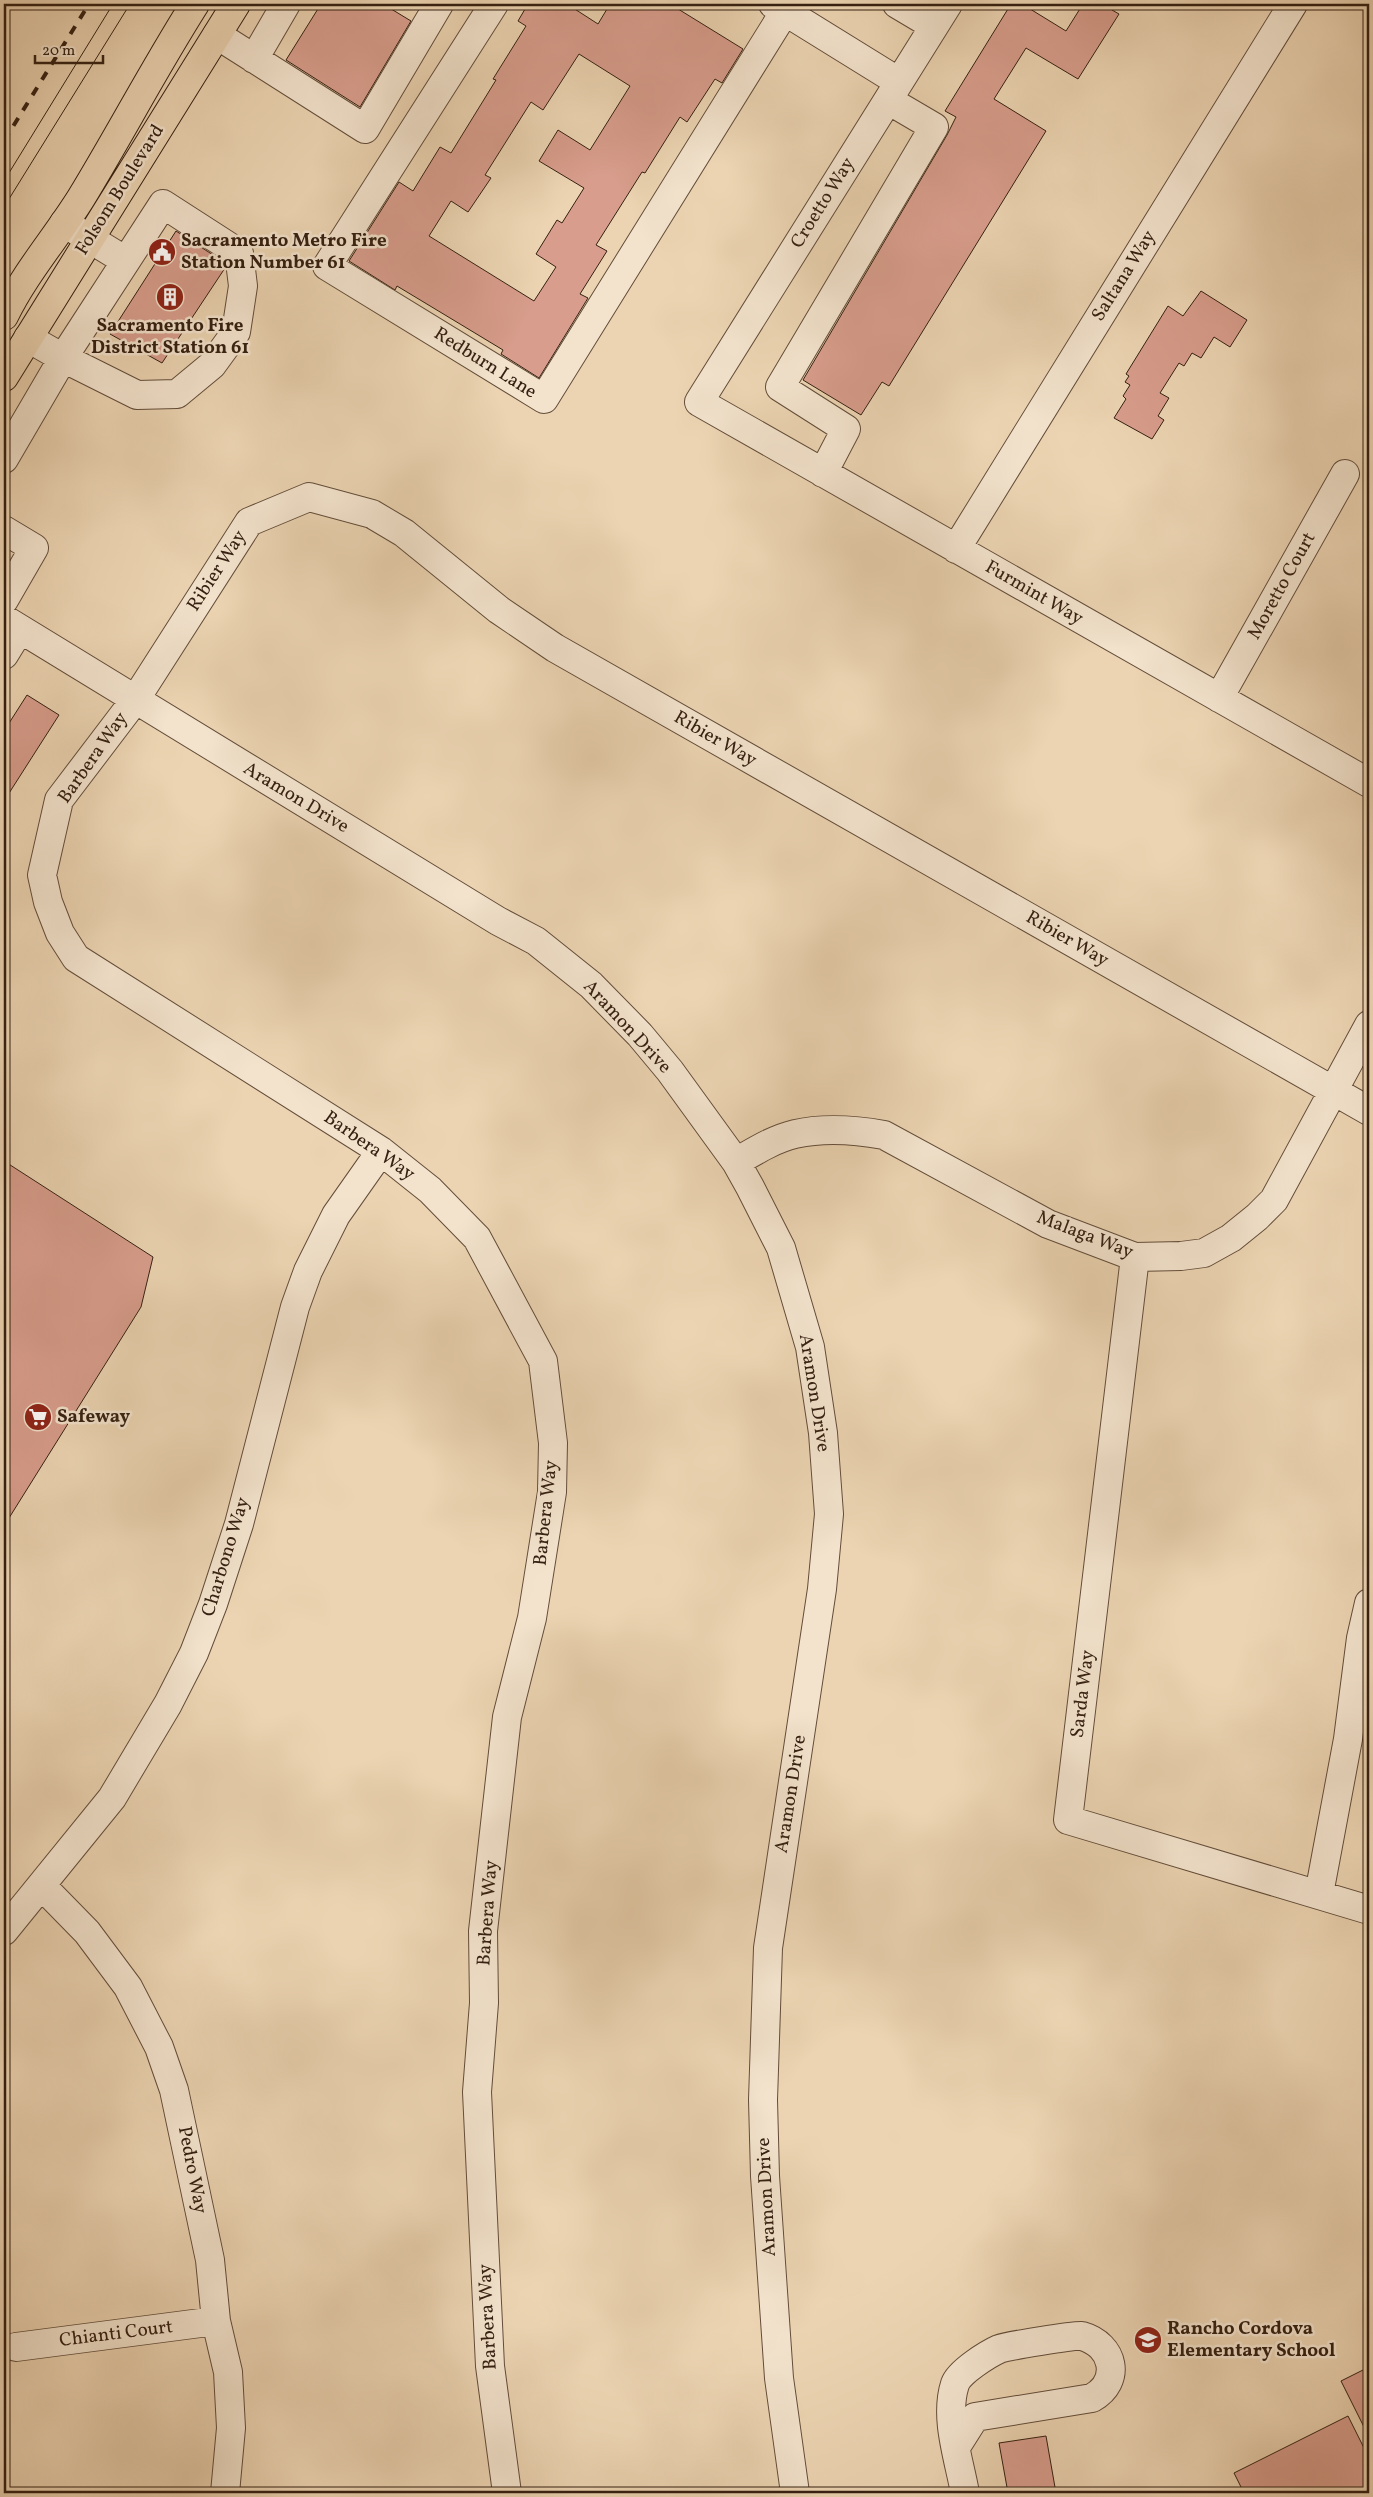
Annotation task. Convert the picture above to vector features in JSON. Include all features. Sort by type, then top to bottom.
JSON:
[{"type":"main road","name":"Folsom Boulevard","points":[[4,316],[47,244],[64,223],[127,121],[152,72],[195,4]]},
{"type":"main road","name":"Folsom Boulevard","points":[[4,377],[236,4]]},
{"type":"street","points":[[254,59],[286,4]]},
{"type":"street","points":[[217,35],[365,128],[439,4]]},
{"type":"street","name":"Redburn Lane","points":[[494,4],[327,266],[544,400],[778,7]]},
{"type":"street","points":[[896,4],[941,15]]},
{"type":"street","name":"Saltana Way","points":[[956,549],[1293,4]]},
{"type":"street","points":[[778,7],[893,91],[934,127],[780,387],[846,429],[823,472]]},
{"type":"street","name":"Croetto Way","points":[[699,402],[941,15]]},
{"type":"street","points":[[4,459],[63,358],[163,204],[240,252],[242,286],[236,332],[212,365],[177,394],[137,395],[63,358],[28,338]]},
{"type":"street","points":[[64,223],[126,261]]},
{"type":"street","name":"Furmint Way","points":[[699,402],[1369,784]]},
{"type":"street","name":"Moretto Court","points":[[1219,698],[1345,474]]},
{"type":"street","name":"Ribier Way","points":[[135,700],[249,522],[309,498],[372,514],[404,534],[499,610],[555,648],[1369,1110]]},
{"type":"street","points":[[4,530],[34,548],[4,600]]},
{"type":"street","points":[[4,655],[12,624]]},
{"type":"street","name":"Aramon Drive","points":[[12,624],[498,921],[536,941],[591,985],[640,1035],[670,1071],[736,1162],[781,1248],[810,1347],[823,1433],[829,1514],[822,1589],[768,1948],[763,2100],[765,2176],[779,2378],[795,2493]]},
{"type":"street","name":"Barbera Way","points":[[135,700],[59,800],[42,875],[48,902],[60,933],[76,958],[382,1151],[430,1190],[477,1238],[543,1361],[553,1443],[552,1492],[532,1618],[507,1717],[483,1931],[484,2003],[477,2092],[490,2366],[507,2493]]},
{"type":"street","name":"Malaga Way","points":[[736,1162],[770,1142],[796,1134],[860,1131],[884,1134],[1048,1224],[1135,1257],[1181,1256],[1204,1252],[1231,1238],[1274,1200],[1335,1091],[1369,1025]]},
{"type":"street","name":"Charbono Way","points":[[4,1931],[112,1798],[168,1704],[194,1653],[214,1604],[238,1524],[292,1316],[308,1271],[336,1215],[382,1151]]},
{"type":"street","name":"Sarda Way","points":[[1135,1257],[1068,1820],[1369,1910]]},
{"type":"street","points":[[1319,1894],[1348,1739],[1362,1638],[1369,1603]]},
{"type":"street","name":"Pedro Way","points":[[42,1886],[102,1949],[128,1987],[159,2047],[180,2112],[210,2260],[216,2321],[228,2372],[231,2428],[225,2493]]},
{"type":"street","name":"Chianti Court","points":[[16,2347],[216,2321]]},
{"type":"street","points":[[956,2447],[975,2417],[1092,2398],[1104,2391],[1109,2379],[1111,2366],[1107,2354],[1096,2342],[1080,2336],[1000,2348],[976,2363],[955,2382],[951,2414],[956,2447],[964,2493]]},
{"type":"building","points":[[321,4],[383,4],[411,21],[360,107],[286,60]]},
{"type":"building","points":[[528,4],[567,4],[598,24],[610,4],[670,4],[743,49],[722,83],[715,79],[687,122],[680,117],[645,173],[642,172],[596,245],[607,251],[580,294],[588,298],[539,378],[501,354],[503,350],[397,286],[395,290],[349,261],[399,182],[413,191],[440,147],[451,153],[496,80],[493,79],[526,26],[518,21]],"holes":[[[579,54],[630,86],[590,150],[558,130],[539,161],[584,188],[562,223],[557,220],[536,254],[556,267],[534,301],[429,236],[451,201],[468,212],[491,178],[485,175],[531,102],[543,110]]]},
{"type":"building","points":[[1011,4],[1022,4],[1066,31],[1083,4],[1115,4],[1112,10],[1119,14],[1078,79],[1026,48],[994,99],[1046,131],[889,386],[882,382],[861,415],[803,380],[947,135],[956,117],[945,111]]},
{"type":"building","name":"Sacramento Fire District Station 61","points":[[176,231],[224,262],[225,268],[162,363],[110,334]]},
{"type":"building","points":[[1201,291],[1247,320],[1230,347],[1214,337],[1201,358],[1192,353],[1184,366],[1179,363],[1160,393],[1169,398],[1158,416],[1164,420],[1152,439],[1114,418],[1126,399],[1123,396],[1130,385],[1125,382],[1129,376],[1126,374],[1168,306],[1183,316]]},
{"type":"building","points":[[27,695],[59,715],[4,801],[4,731]]},
{"type":"building","name":"Safeway","points":[[4,1161],[153,1257],[141,1307],[4,1526]]},
{"type":"building","points":[[1369,2367],[1369,2437],[1341,2381]]},
{"type":"building","points":[[1348,2416],[1369,2458],[1369,2493],[1244,2493],[1234,2473]]},
{"type":"building","points":[[1046,2436],[1056,2493],[1008,2493],[999,2443]]},
{"type":"tram line","points":[[4,181],[113,4]]},
{"type":"tram line","points":[[4,207],[130,4]]},
{"type":"railway","points":[[4,141],[89,4]]},
{"type":"place","name":"Sacramento Metro Fire Station Number 61","points":[[162,252]]},
{"type":"place","name":"Sacramento Fire District Station 61","points":[[170,297]]},
{"type":"place","name":"Safeway","points":[[38,1417]]},
{"type":"place","name":"Rancho Cordova Elementary School","points":[[1148,2340]]}]
